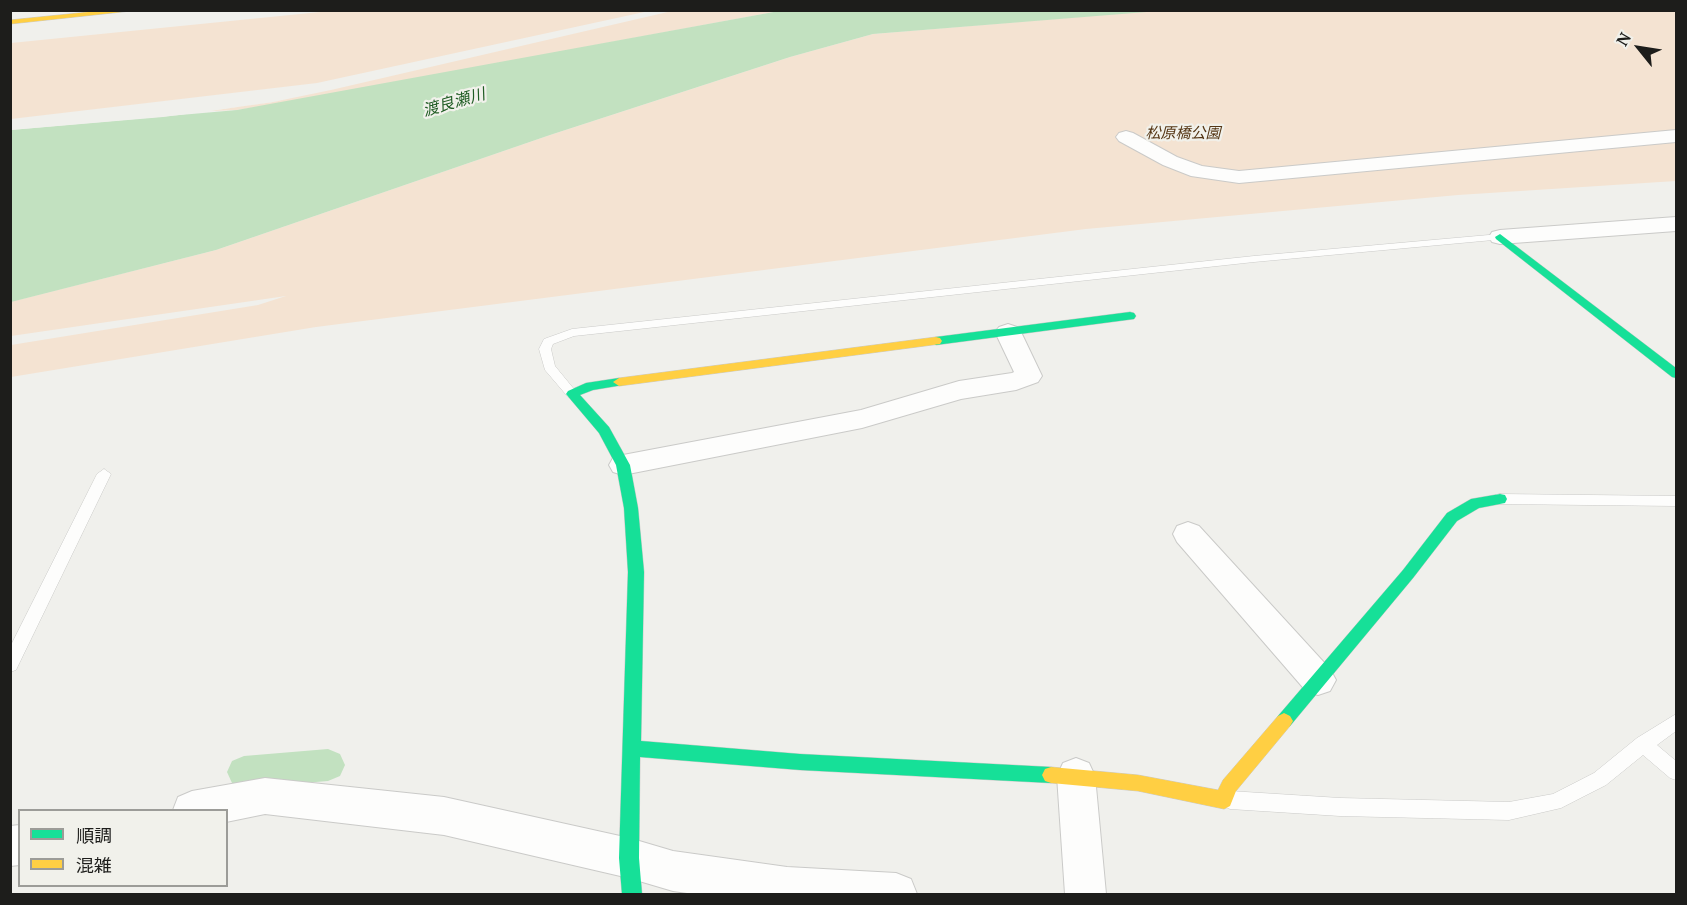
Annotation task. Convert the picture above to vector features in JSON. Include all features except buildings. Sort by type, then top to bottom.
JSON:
[{"type":"street","points":[[10,22],[136,10]]},
{"type":"street","points":[[1126,137],[1170,161],[1198,172],[1239,177],[1677,136]]},
{"type":"street","points":[[1500,237],[1677,224]]},
{"type":"street","points":[[1500,237],[1677,374]]},
{"type":"street","points":[[631,876],[636,572],[631,508],[623,465],[604,430],[572,394],[591,386],[1130,316]]},
{"type":"street","points":[[623,465],[862,419],[959,390],[1016,381],[1029,376],[1008,332]]},
{"type":"street","points":[[633,748],[800,762],[1076,776],[1138,783],[1224,800],[1229,786],[1452,517],[1476,503],[1500,499]]},
{"type":"street","points":[[1188,534],[1318,680]]},
{"type":"street","points":[[1076,776],[1086,894]]},
{"type":"street","points":[[197,809],[265,796],[444,816],[631,876],[673,871],[787,888],[896,894]]},
{"type":"lane","points":[[572,394],[549,367],[545,349],[549,342],[559,337],[594,329],[1264,257],[1500,237]]},
{"type":"lane","points":[[10,665],[104,474]]},
{"type":"lane","points":[[1500,499],[1677,501]]},
{"type":"lane","points":[[1224,800],[1340,807],[1509,811],[1555,802],[1600,779],[1643,744],[1677,722]]},
{"type":"lane","points":[[1643,744],[1677,772]]},
{"type":"green space","points":[[340,10],[649,11],[317,83],[11,119],[11,43]]},
{"type":"green space","name":"松原橋公園","points":[[1162,10],[1676,11],[1676,181],[1458,195],[1086,229],[316,327],[11,377],[11,345],[258,305],[286,296],[11,336],[10,302],[216,250],[550,135],[790,57],[873,34]]},
{"type":"green space","points":[[672,11],[779,11],[284,103],[237,110],[209,111],[273,102],[331,90]]},
{"type":"water","name":"渡良瀬川","points":[[779,11],[1159,11],[873,34],[790,57],[550,135],[216,250],[11,302],[10,130],[237,110]]},
{"type":"pier","points":[[284,100],[273,102],[209,111],[163,117],[11,130],[10,127],[237,107]]},
{"type":"waterway","points":[[244,772],[328,765]]},
{"type":"traffic: fast","points":[[1500,237],[1676,374]]},
{"type":"traffic: fast","points":[[936,341],[1130,316]]},
{"type":"traffic: fast","points":[[619,382],[590,386],[572,394],[604,430],[623,465],[631,508],[636,572],[629,858],[632,894]]},
{"type":"traffic: fast","points":[[1284,721],[1408,574],[1452,517],[1476,503],[1500,499]]},
{"type":"traffic: fast","points":[[633,748],[800,762],[1051,775]]},
{"type":"traffic: slow","points":[[10,22],[137,10]]},
{"type":"traffic: slow","points":[[619,382],[936,341]]},
{"type":"traffic: slow","points":[[1051,775],[1138,783],[1224,800],[1229,786],[1284,721]]}]
